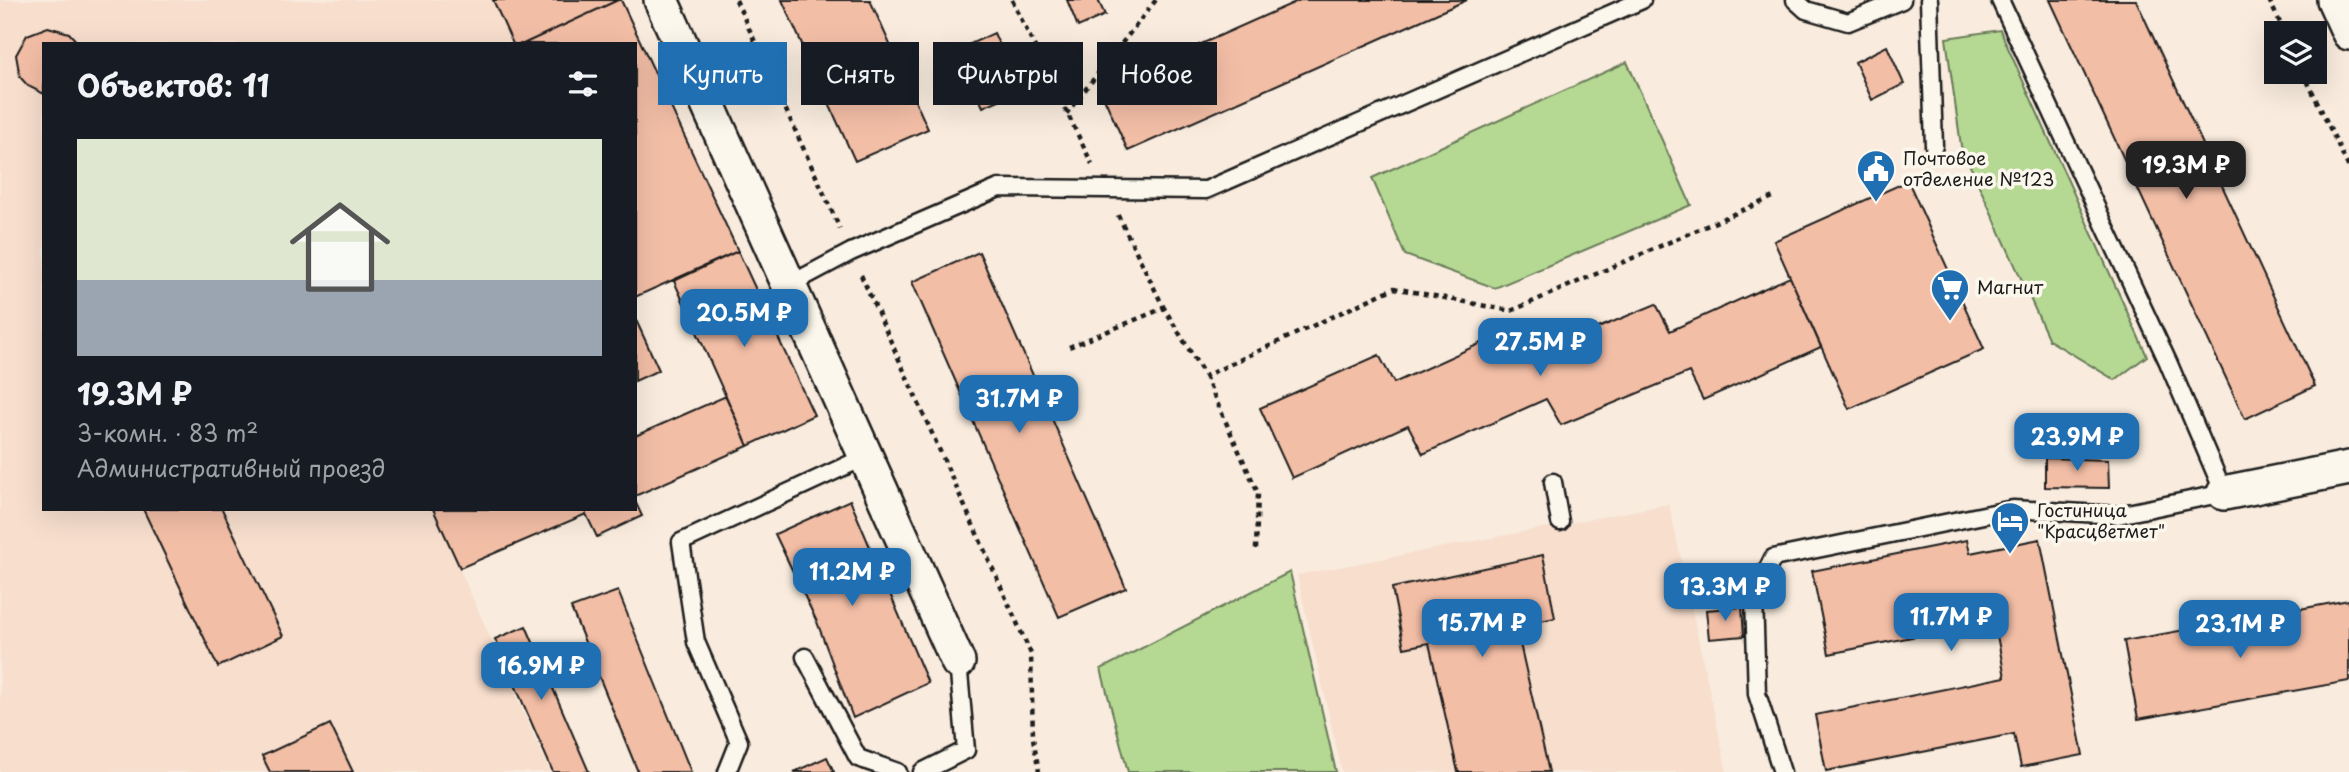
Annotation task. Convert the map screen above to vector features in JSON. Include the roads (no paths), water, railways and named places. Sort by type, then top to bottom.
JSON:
[{"type":"street","points":[[661,0],[958,662]]},
{"type":"street","points":[[2334,0],[2349,33]]},
{"type":"street","points":[[2224,493],[2349,468]]},
{"type":"lane","points":[[789,285],[851,252],[999,188],[1206,190],[1642,0]]},
{"type":"lane","points":[[1795,0],[1806,10],[1848,22],[1902,0]]},
{"type":"lane","points":[[1929,0],[1934,146]]},
{"type":"lane","points":[[1782,772],[1757,694],[1754,596],[1773,558],[2013,509],[2118,516],[2224,493],[2168,362],[2000,0]]},
{"type":"lane","points":[[727,772],[739,742],[696,642],[681,542],[865,457]]},
{"type":"lane","points":[[1553,482],[1560,522]]},
{"type":"lane","points":[[805,657],[858,758],[898,772]]},
{"type":"lane","points":[[922,772],[967,750],[958,662]]},
{"type":"place","name":"Почтовое отделение №123","points":[[1876,203]]},
{"type":"place","name":"Магнит","points":[[1950,322]]},
{"type":"place","name":"Гостиница \"Красцветмет\"","points":[[2010,555]]}]
